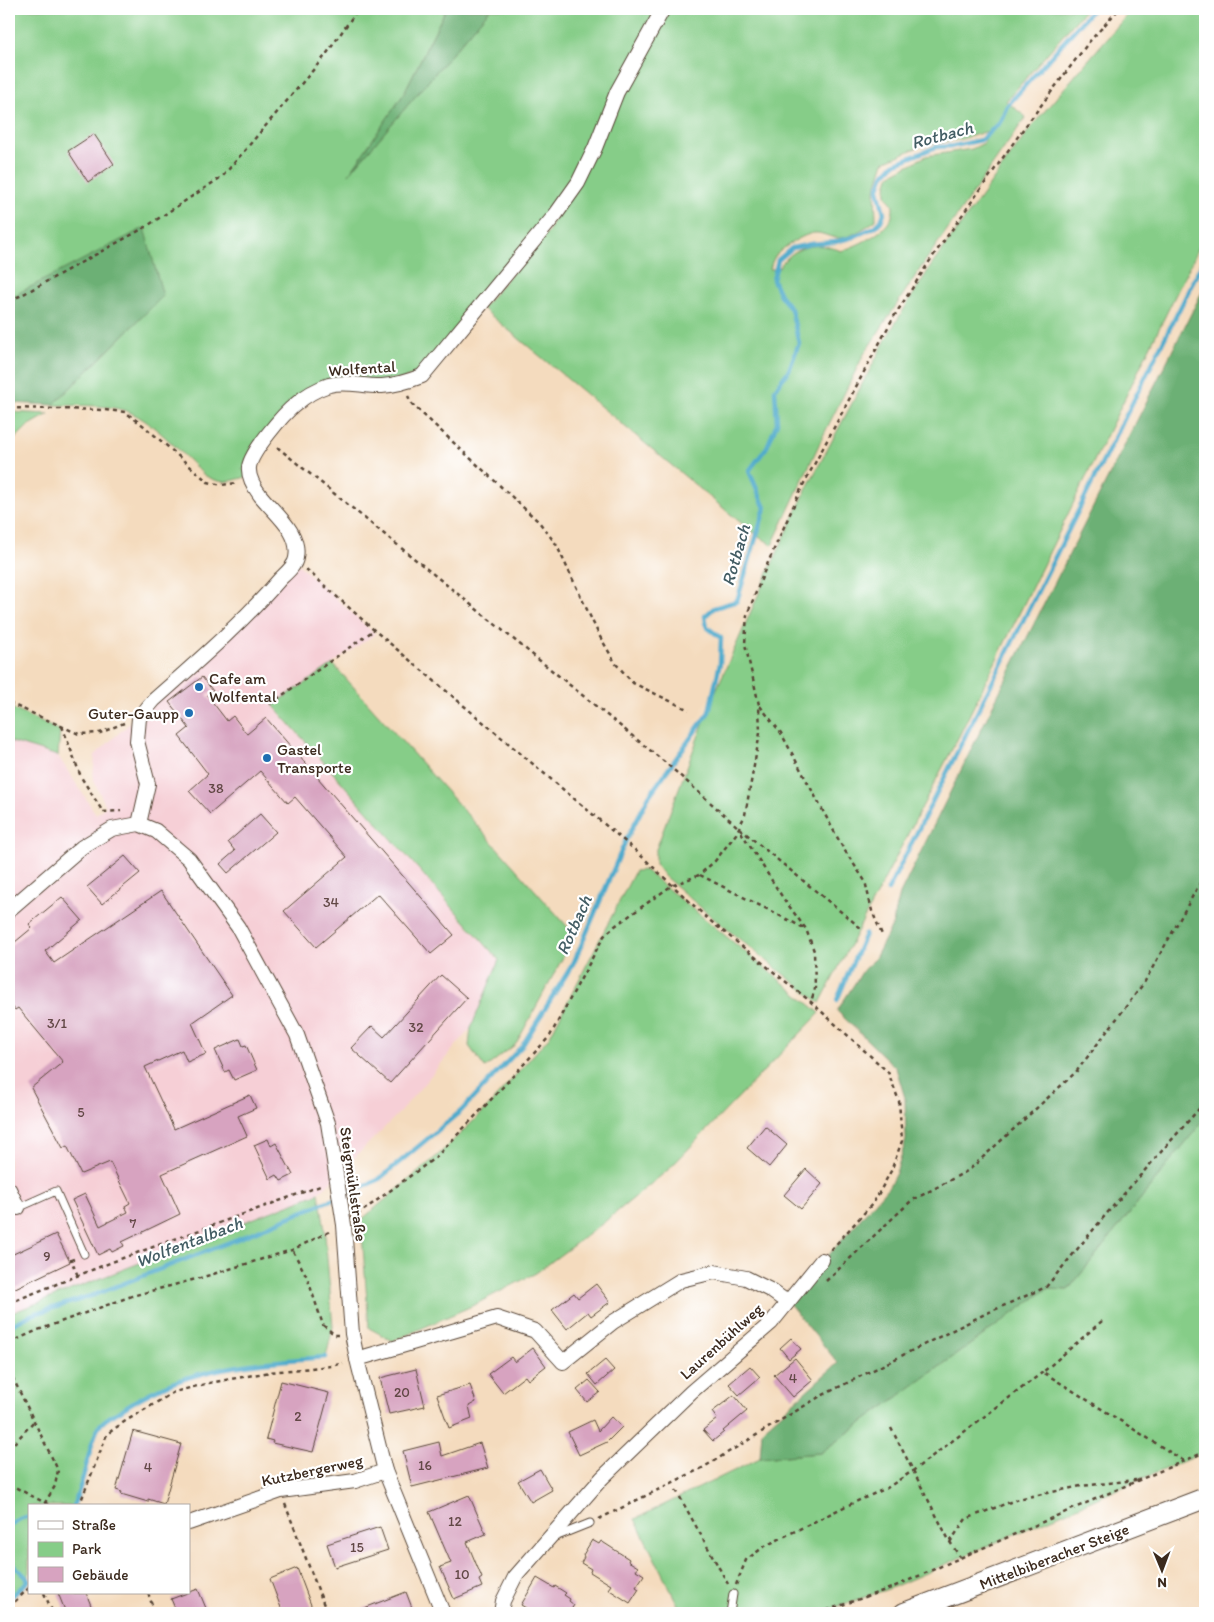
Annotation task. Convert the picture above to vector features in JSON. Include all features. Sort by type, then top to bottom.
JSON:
[{"type":"street","name":"Wolfental","points":[[251,479],[249,468],[252,457],[294,405],[310,393],[330,385],[349,383],[381,386],[402,383],[422,376],[556,214],[578,183],[595,148],[617,92],[664,9]]},
{"type":"street","points":[[9,910],[82,847],[112,829],[122,827],[141,818],[148,784],[137,741],[139,718],[154,700],[259,605],[296,561],[297,545],[286,523],[260,494],[251,479]]},
{"type":"street","name":"Steigmühlstraße","points":[[141,818],[188,859],[238,927],[300,1044],[328,1122],[344,1225],[352,1334],[385,1471],[443,1613]]},
{"type":"street","points":[[9,1189],[14,1210]]},
{"type":"street","points":[[787,1302],[822,1260]]},
{"type":"street","name":"Laurenbühlweg","points":[[357,1359],[497,1318],[535,1331],[563,1362],[613,1322],[681,1280],[714,1272],[746,1278],[770,1290],[787,1302],[771,1323],[691,1392],[602,1478],[515,1576],[503,1601],[501,1613]]},
{"type":"street","name":"Kutzbergerweg","points":[[190,1523],[281,1491],[356,1481],[385,1471]]},
{"type":"street","name":"Mittelbiberacher Steige","points":[[904,1613],[1205,1498]]},
{"type":"lane","points":[[14,1210],[56,1191],[84,1254]]},
{"type":"lane","points":[[545,1541],[590,1523]]},
{"type":"lane","points":[[730,1613],[733,1594]]},
{"type":"path","points":[[9,300],[20,296],[144,228],[223,176],[325,56],[358,9]]},
{"type":"path","points":[[9,1343],[38,1330],[132,1296],[292,1250],[344,1225],[436,1157],[550,1036],[604,936],[671,886],[700,875],[726,848],[745,815],[760,733],[760,705],[745,644],[747,615],[802,487],[893,318],[931,259],[1024,128],[1090,42],[1119,9]]},
{"type":"path","points":[[402,383],[412,404],[539,522],[556,544],[599,635],[616,664],[633,683],[689,710]]},
{"type":"path","points":[[9,408],[125,412],[144,426],[208,482],[222,485],[251,479]]},
{"type":"path","points":[[266,438],[667,764],[739,828],[862,929]]},
{"type":"path","points":[[296,561],[374,630],[634,850],[708,919],[811,1002],[888,1072],[899,1101],[902,1141],[891,1172],[874,1202],[822,1260]]},
{"type":"path","points":[[270,704],[374,630]]},
{"type":"path","points":[[9,703],[79,734],[100,733],[139,718]]},
{"type":"path","points":[[760,705],[781,733],[843,848],[865,881],[872,911],[883,937]]},
{"type":"path","points":[[62,726],[81,777],[103,812],[141,818]]},
{"type":"path","points":[[739,828],[783,898],[806,929],[814,951],[816,988],[811,1002]]},
{"type":"path","points":[[823,1283],[912,1201],[969,1170],[1076,1072],[1144,984],[1205,874]]},
{"type":"path","points":[[700,875],[806,929]]},
{"type":"path","points":[[590,1523],[704,1467],[819,1398],[984,1314],[1046,1287],[1108,1212],[1205,1102]]},
{"type":"path","points":[[9,1303],[322,1185],[336,1182]]},
{"type":"path","points":[[292,1250],[307,1278],[323,1325],[336,1336],[352,1334]]},
{"type":"path","points":[[72,1260],[78,1276]]},
{"type":"path","points":[[733,1594],[746,1560],[765,1546],[887,1488],[914,1470],[1044,1372],[1102,1321]]},
{"type":"path","points":[[80,1504],[107,1434],[174,1392],[261,1373],[332,1366],[357,1359]]},
{"type":"path","points":[[9,1370],[58,1470],[55,1486],[45,1502]]},
{"type":"path","points":[[1044,1372],[1184,1461]]},
{"type":"path","points":[[9,1449],[34,1421]]},
{"type":"path","points":[[891,1428],[950,1542],[960,1557]]},
{"type":"path","points":[[819,1613],[892,1588],[1205,1452]]},
{"type":"path","points":[[950,1542],[966,1520],[1018,1499],[1081,1486],[1139,1480]]},
{"type":"path","points":[[9,1484],[48,1504]]},
{"type":"path","points":[[676,1490],[733,1594]]},
{"type":"path","points":[[281,1491],[327,1613]]},
{"type":"path","points":[[9,1607],[28,1589]]},
{"type":"path","points":[[44,1594],[53,1613]]},
{"type":"path","points":[[148,1594],[156,1613]]},
{"type":"shaded area","points":[[298,564],[375,634],[273,706],[499,961],[471,1028],[400,1112],[319,1193],[9,1314],[9,741],[58,756],[96,814],[106,806],[93,779],[95,755],[259,605]]},
{"type":"green space","points":[[9,9],[446,9],[403,95],[353,169],[490,9],[657,9],[574,181],[420,373],[403,379],[305,392],[246,477],[225,482],[204,475],[155,428],[133,414],[106,407],[53,405],[163,296],[9,300]]},
{"type":"green space","points":[[446,9],[490,9],[349,174],[403,95]]},
{"type":"green space","points":[[667,9],[1086,9],[1006,101],[1026,117],[926,260],[864,354],[772,545],[746,527],[482,308],[548,232]],"holes":[[[988,131],[984,143],[972,149],[926,156],[890,175],[886,192],[893,206],[892,216],[882,230],[874,236],[841,251],[823,246],[806,247],[791,255],[778,269],[770,269],[773,259],[777,254],[786,246],[804,236],[817,233],[837,238],[846,237],[860,231],[876,220],[875,190],[884,162],[923,145],[962,139]]]},
{"type":"green space","points":[[1132,9],[1205,9],[1205,235],[959,736],[820,1003],[713,918],[664,876],[655,864],[655,852],[714,695],[771,566],[809,484],[891,330],[931,266],[1032,126]]},
{"type":"green space","points":[[144,228],[163,296],[53,405],[9,403],[9,298]]},
{"type":"green space","points":[[1205,286],[1205,1118],[1068,1290],[1047,1289],[820,1453],[760,1458],[762,1430],[838,1363],[788,1302],[889,1186],[896,1173],[906,1140],[905,1098],[896,1068],[837,1011],[864,969],[874,960],[892,926],[900,894],[999,693]]},
{"type":"green space","points":[[9,412],[49,414],[28,426],[9,445]]},
{"type":"green space","points":[[333,664],[575,935],[516,1044],[485,1068],[469,1046],[471,1028],[499,960],[273,705]]},
{"type":"green space","points":[[9,707],[60,731],[58,756],[9,741]]},
{"type":"green space","points":[[645,870],[820,1013],[668,1170],[602,1224],[536,1273],[474,1305],[393,1341],[369,1328],[361,1220],[437,1156],[486,1109],[550,1036],[635,871]]},
{"type":"green space","points":[[1205,1118],[1205,1452],[891,1588],[819,1613],[682,1613],[635,1519],[760,1458],[820,1453],[1047,1289],[1068,1290]]},
{"type":"green space","points":[[319,1193],[324,1223],[333,1327],[326,1357],[245,1365],[193,1376],[143,1396],[105,1420],[100,1424],[96,1434],[74,1504],[28,1504],[28,1581],[9,1599],[9,1314]]},
{"type":"building","points":[[94,134],[114,164],[88,182],[68,151]]},
{"type":"building","points":[[202,677],[213,691],[207,695],[227,721],[233,716],[247,734],[266,718],[454,935],[431,954],[378,894],[316,947],[284,911],[347,857],[295,797],[288,803],[260,771],[210,814],[189,791],[208,774],[179,736],[189,728],[169,702]]},
{"type":"building","name":"Gastel Transporte","points":[[260,814],[276,832],[228,873],[220,864],[235,851],[228,842]]},
{"type":"building","points":[[125,856],[140,873],[102,904],[87,887]]},
{"type":"building","points":[[161,891],[232,995],[192,1023],[206,1054],[187,1062],[182,1050],[145,1067],[174,1129],[250,1095],[256,1108],[238,1116],[247,1136],[162,1174],[180,1214],[122,1242],[124,1246],[112,1252],[110,1249],[98,1255],[72,1200],[85,1194],[100,1226],[128,1212],[125,1206],[130,1203],[110,1162],[81,1174],[67,1146],[63,1148],[31,1088],[63,1062],[18,1008],[15,1010],[9,1002],[9,947],[32,928],[29,924],[62,897],[82,920],[45,951],[54,963]]},
{"type":"building","points":[[441,975],[467,998],[390,1083],[351,1048],[372,1026],[384,1037]]},
{"type":"building","points":[[240,1039],[243,1046],[246,1045],[257,1070],[234,1080],[229,1070],[225,1072],[215,1050]]},
{"type":"building","points":[[765,1126],[787,1145],[769,1167],[747,1148]]},
{"type":"building","points":[[268,1139],[271,1146],[276,1143],[293,1175],[281,1181],[277,1175],[270,1179],[254,1145]]},
{"type":"building","points":[[806,1169],[822,1184],[801,1209],[784,1195]]},
{"type":"building","points":[[56,1234],[70,1262],[9,1291],[9,1256]]},
{"type":"building","points":[[596,1284],[610,1302],[591,1316],[588,1312],[567,1329],[552,1310],[574,1293],[578,1298]]},
{"type":"building","points":[[791,1338],[801,1349],[789,1359],[780,1348]]},
{"type":"building","points":[[533,1348],[546,1366],[528,1380],[525,1376],[503,1393],[488,1374],[511,1357],[515,1362]]},
{"type":"building","points":[[795,1358],[813,1380],[793,1397],[774,1375]]},
{"type":"building","points":[[605,1360],[614,1370],[597,1385],[588,1374]]},
{"type":"building","points":[[750,1366],[760,1377],[739,1395],[729,1384]]},
{"type":"building","points":[[416,1369],[425,1406],[389,1414],[380,1378]]},
{"type":"building","points":[[589,1380],[600,1392],[587,1402],[577,1390]]},
{"type":"building","points":[[281,1381],[329,1393],[313,1452],[272,1443],[273,1441],[266,1439]]},
{"type":"building","points":[[470,1385],[476,1402],[469,1406],[472,1419],[449,1428],[437,1395]]},
{"type":"building","points":[[734,1395],[747,1411],[713,1441],[703,1430],[717,1419],[712,1412]]},
{"type":"building","points":[[611,1417],[622,1427],[607,1442],[579,1455],[568,1432],[593,1420],[598,1431]]},
{"type":"building","points":[[133,1431],[181,1444],[164,1504],[148,1499],[148,1502],[121,1494],[122,1492],[116,1490]]},
{"type":"building","points":[[439,1442],[442,1456],[480,1443],[488,1468],[412,1487],[403,1451]]},
{"type":"building","points":[[540,1469],[552,1490],[531,1502],[518,1481]]},
{"type":"building","points":[[469,1495],[486,1534],[467,1542],[482,1578],[479,1580],[482,1587],[454,1599],[440,1567],[451,1563],[429,1512]]},
{"type":"building","points":[[380,1527],[388,1550],[335,1567],[327,1544]]},
{"type":"building","points":[[592,1540],[599,1544],[601,1541],[629,1559],[628,1561],[638,1567],[636,1570],[644,1575],[636,1587],[639,1589],[630,1603],[608,1589],[611,1585],[590,1572],[591,1569],[581,1563],[583,1555]]},
{"type":"building","points":[[297,1568],[314,1613],[283,1613],[270,1579]]},
{"type":"building","points":[[537,1578],[566,1593],[564,1595],[574,1605],[569,1613],[534,1613],[521,1605]]},
{"type":"building","points":[[198,1589],[208,1613],[177,1613],[171,1599],[190,1594],[190,1592]]},
{"type":"building","points":[[406,1592],[414,1613],[354,1613],[354,1612]]},
{"type":"building","points":[[58,1594],[86,1594],[94,1613],[66,1613]]},
{"type":"waterway","name":"Rotbach","points":[[9,1326],[31,1315],[94,1295],[240,1238],[378,1180],[461,1111],[522,1046],[574,962],[626,840],[649,796],[709,712],[720,663],[721,638],[707,627],[705,616],[714,608],[737,601],[765,508],[749,471],[767,447],[777,423],[775,389],[789,370],[799,343],[791,309],[780,295],[773,280],[778,260],[792,248],[835,242],[853,237],[875,227],[881,221],[884,213],[878,190],[883,176],[894,164],[936,147],[954,146],[981,140],[1000,122],[1007,106],[1093,9]]},
{"type":"waterway","points":[[888,890],[1205,258]]},
{"type":"waterway","points":[[837,1000],[865,934]]},
{"type":"waterway","points":[[74,1504],[100,1424],[143,1396],[193,1376],[218,1370],[245,1365],[326,1357]]},
{"type":"waterway","points":[[9,1527],[20,1518],[28,1517]]},
{"type":"waterway","points":[[9,1560],[28,1579]]},
{"type":"waterway","points":[[9,1599],[28,1581]]},
{"type":"place","name":"Cafe am Wolfental","points":[[199,687]]},
{"type":"place","name":"Guter-Gaupp","points":[[189,713]]},
{"type":"place","name":"Gastel Transporte","points":[[267,758]]},
{"type":"water label","name":"Wolfentalbach","points":[[189,1242]]}]
